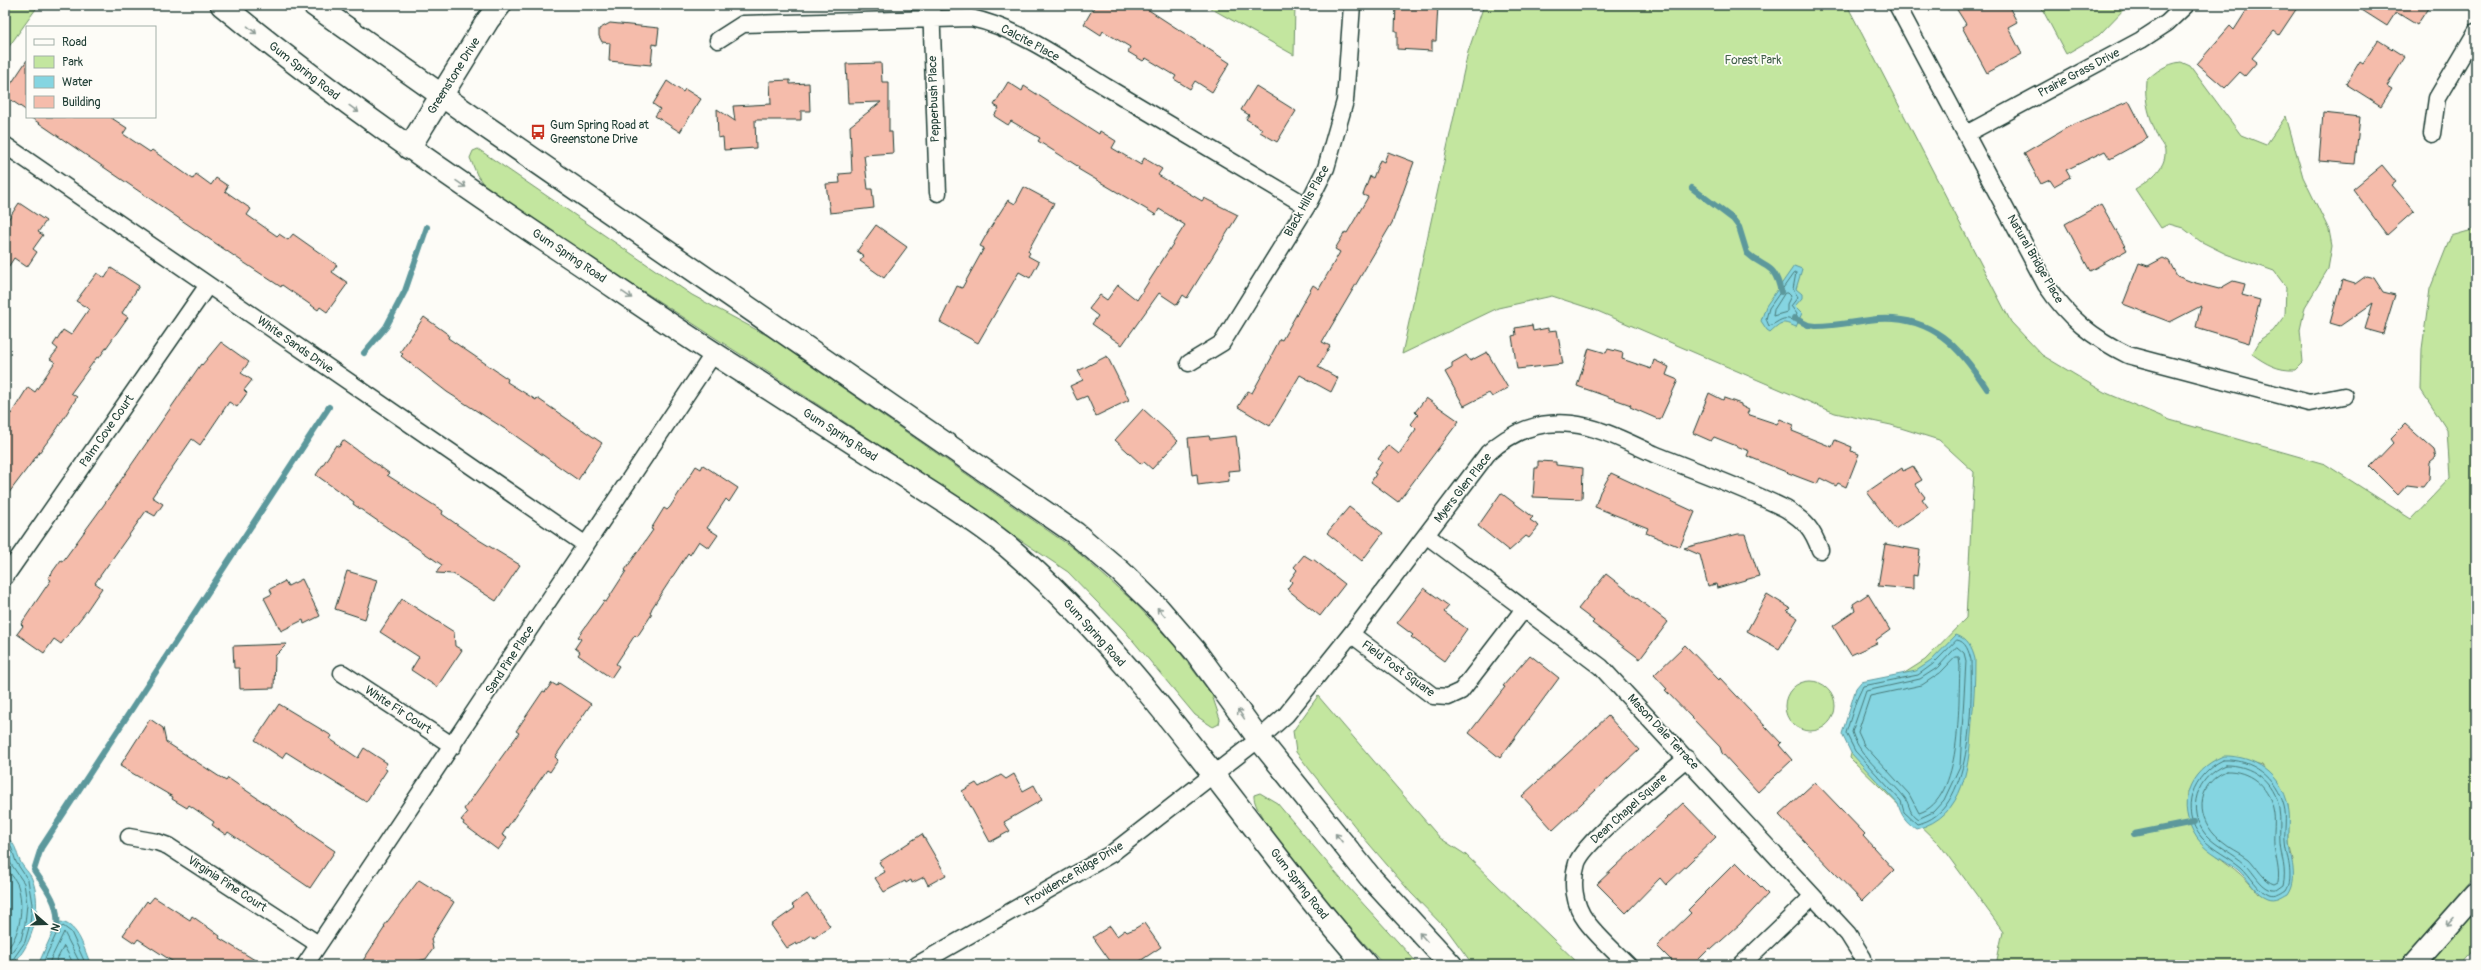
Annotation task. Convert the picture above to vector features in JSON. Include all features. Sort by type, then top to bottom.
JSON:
[{"type":"main road","name":"Gum Spring Road","points":[[222,5],[288,59],[408,148],[714,354],[950,505],[1002,543],[1048,582],[1091,626],[1214,772],[1321,914],[1366,965]]},
{"type":"main road","points":[[314,5],[444,94],[482,124],[1075,533],[1121,572],[1158,608],[1195,651],[1259,739],[1370,877],[1451,965]]},
{"type":"main road","name":"Greenstone Drive","points":[[408,148],[444,94],[488,20],[500,5]]},
{"type":"main road","points":[[2413,965],[2476,894]]},
{"type":"street","name":"Black Hills Place","points":[[1189,363],[1222,343],[1307,206],[1331,155],[1345,101],[1352,5]]},
{"type":"street","name":"Natural Bridge Place","points":[[1897,5],[2050,290],[2060,305],[2080,326],[2104,344],[2128,355],[2309,403],[2344,396]]},
{"type":"street","name":"Prairie Grass Drive","points":[[1966,134],[2142,40],[2167,23],[2186,5]]},
{"type":"street","name":"Calcite Place","points":[[718,40],[744,24],[931,12],[971,18],[1005,28],[1307,206]]},
{"type":"street","name":"Pepperbush Place","points":[[931,12],[938,193]]},
{"type":"street","points":[[2432,134],[2437,98],[2476,32]]},
{"type":"street","name":"White Sands Drive","points":[[5,146],[586,545]]},
{"type":"street","name":"Palm Cove Court","points":[[5,577],[208,285]]},
{"type":"street","name":"Sand Pine Place","points":[[305,965],[714,354]]},
{"type":"street","name":"Myers Glen Place","points":[[1259,739],[1286,715],[1351,634],[1488,453],[1502,441],[1536,426],[1572,424],[1608,435],[1780,506],[1806,522],[1814,534],[1820,550]]},
{"type":"street","name":"Mason Dale Terrace","points":[[1426,535],[1601,667],[1848,934],[1863,958],[1863,965]]},
{"type":"street","name":"Field Post Square","points":[[1351,634],[1433,696],[1448,698],[1461,691],[1524,609]]},
{"type":"street","name":"White Fir Court","points":[[342,673],[453,746]]},
{"type":"street","name":"Providence Ridge Drive","points":[[917,965],[1111,854],[1214,772],[1259,739]]},
{"type":"street","name":"Dean Chapel Square","points":[[1628,965],[1585,920],[1577,904],[1573,885],[1577,862],[1593,840],[1686,758]]},
{"type":"street","name":"Virginia Pine Court","points":[[130,837],[157,842],[168,846],[318,944]]},
{"type":"street","points":[[1740,965],[1813,896]]},
{"type":"green space","points":[[5,5],[38,6],[5,52]]},
{"type":"green space","points":[[1205,5],[1295,5],[1294,55]]},
{"type":"green space","name":"Forest Park","points":[[1484,5],[1847,5],[2011,322],[2042,355],[2104,392],[2170,420],[2325,464],[2411,519],[2450,478],[2447,430],[2421,390],[2422,349],[2430,289],[2451,236],[2476,229],[2476,875],[2397,965],[1996,965],[2003,931],[1940,845],[1850,758],[1864,699],[1925,660],[1966,618],[1974,472],[1939,440],[1891,425],[1835,413],[1595,310],[1552,296],[1498,308],[1402,354],[1468,52]],"holes":[[[2248,761],[2262,765],[2288,805],[2289,843],[2293,861],[2258,894],[2235,869],[2210,850],[2200,839],[2192,826],[2187,811],[2187,791]]]},
{"type":"green space","points":[[2040,5],[2128,5],[2099,35],[2066,54]]},
{"type":"green space","points":[[2181,62],[2190,66],[2241,135],[2266,145],[2286,116],[2303,177],[2329,230],[2332,246],[2328,269],[2305,307],[2300,330],[2303,362],[2295,370],[2272,366],[2252,354],[2261,339],[2273,331],[2285,315],[2286,287],[2274,271],[2226,254],[2200,241],[2183,228],[2169,224],[2161,228],[2135,189],[2155,174],[2163,164],[2165,158],[2164,148],[2152,124],[2148,110],[2146,81],[2162,68]]},
{"type":"green space","points":[[478,149],[692,295],[768,336],[1073,548],[1135,603],[1175,646],[1212,695],[1220,719],[1219,724],[1213,727],[1195,715],[1124,630],[1068,572],[840,419],[643,291],[630,286],[486,188],[477,175],[470,158],[473,151]]},
{"type":"green space","points":[[1805,681],[1815,681],[1828,688],[1835,701],[1835,711],[1828,724],[1815,731],[1805,731],[1796,727],[1789,720],[1785,711],[1785,701],[1789,692],[1796,685]]},
{"type":"green space","points":[[1318,696],[1440,838],[1466,855],[1580,965],[1473,965],[1448,931],[1411,893],[1364,838],[1296,752],[1293,731]]},
{"type":"green space","points":[[1260,793],[1277,803],[1346,885],[1419,965],[1384,965],[1309,880],[1270,829],[1258,808],[1254,795]]},
{"type":"green space","points":[[2476,912],[2476,948],[2461,965],[2429,965]]},
{"type":"water","points":[[1794,266],[1802,269],[1796,289],[1802,294],[1802,298],[1795,306],[1802,313],[1796,327],[1782,323],[1770,332],[1761,321],[1766,306]]},
{"type":"water","points":[[1956,635],[1964,639],[1969,644],[1975,659],[1973,713],[1966,770],[1962,786],[1955,801],[1945,813],[1933,823],[1916,829],[1904,818],[1898,804],[1851,753],[1842,734],[1856,688],[1861,682],[1916,671],[1931,661]]},
{"type":"water","points":[[2223,756],[2245,759],[2256,763],[2273,776],[2285,795],[2289,811],[2289,843],[2293,869],[2293,882],[2288,894],[2279,899],[2268,899],[2259,894],[2238,870],[2206,848],[2197,838],[2190,826],[2186,802],[2189,790],[2201,770],[2211,762]]},
{"type":"water","points":[[5,835],[14,845],[21,864],[31,877],[35,890],[36,901],[34,925],[30,937],[19,957],[11,965],[5,965]]},
{"type":"water","points":[[61,922],[67,924],[77,933],[91,965],[38,965],[55,927]]},
{"type":"building","points":[[1095,5],[1141,5],[1230,63],[1212,92],[1195,81],[1190,89],[1174,79],[1176,76],[1146,58],[1143,61],[1128,52],[1130,47],[1103,31],[1101,35],[1084,24]]},
{"type":"building","points":[[1396,5],[1438,5],[1436,41],[1432,41],[1432,51],[1397,49],[1397,31],[1395,31]]},
{"type":"building","points":[[1954,5],[2008,5],[2017,22],[2008,27],[2022,54],[1987,73],[1962,27],[1966,24]]},
{"type":"building","points":[[2250,5],[2299,5],[2279,35],[2274,31],[2252,58],[2257,62],[2245,76],[2240,72],[2225,88],[2197,64],[2230,26],[2234,30]]},
{"type":"building","points":[[2354,5],[2430,5],[2417,25],[2396,12],[2387,26]]},
{"type":"building","points":[[610,23],[659,28],[657,45],[653,44],[651,65],[609,61],[610,43],[602,42],[599,36],[599,29]]},
{"type":"building","points":[[2378,40],[2405,57],[2387,86],[2392,89],[2381,106],[2346,84],[2360,61],[2363,63]]},
{"type":"building","points":[[26,62],[26,110],[5,96],[5,93]]},
{"type":"building","points":[[881,63],[882,82],[889,82],[889,132],[892,132],[893,153],[864,155],[868,189],[872,189],[874,208],[830,213],[826,184],[840,183],[839,174],[852,173],[850,126],[881,102],[848,103],[846,64]]},
{"type":"building","points":[[790,80],[790,84],[809,83],[810,111],[801,111],[801,120],[755,120],[756,148],[724,150],[723,137],[718,138],[717,109],[735,121],[733,106],[771,104],[770,81]]},
{"type":"building","points":[[667,81],[683,92],[685,89],[701,99],[680,132],[655,116],[660,109],[653,104]]},
{"type":"building","points":[[1008,82],[1022,91],[1024,86],[1099,134],[1100,131],[1116,141],[1112,148],[1141,165],[1144,158],[1162,169],[1158,175],[1202,201],[1204,198],[1238,215],[1187,298],[1183,295],[1177,305],[1159,293],[1122,345],[1092,324],[1098,316],[1089,309],[1100,295],[1107,300],[1118,285],[1137,300],[1185,225],[1159,209],[1156,215],[1078,169],[1079,167],[1038,141],[1040,138],[1011,121],[1008,125],[994,116],[999,108],[994,105]]},
{"type":"building","points":[[1256,86],[1296,111],[1277,142],[1260,132],[1262,129],[1246,119],[1249,115],[1241,110]]},
{"type":"building","points":[[2129,101],[2148,138],[2110,159],[2105,151],[2066,170],[2070,177],[2054,186],[2050,180],[2041,184],[2024,153],[2068,127]]},
{"type":"building","points":[[2323,113],[2360,117],[2355,164],[2319,161]]},
{"type":"building","points":[[31,118],[112,118],[127,128],[123,134],[150,152],[152,150],[193,179],[196,174],[211,185],[216,178],[228,186],[225,191],[251,209],[247,215],[277,236],[279,234],[288,240],[293,234],[337,265],[332,272],[348,283],[327,312],[320,307],[318,310],[282,285],[281,287]]},
{"type":"building","points":[[1388,152],[1414,162],[1392,223],[1322,342],[1330,346],[1318,367],[1338,378],[1331,392],[1300,375],[1270,426],[1238,407],[1248,391],[1252,393],[1280,339],[1282,340],[1313,285],[1319,289],[1340,252],[1335,249],[1345,232],[1347,233],[1368,197],[1363,195],[1370,176],[1373,178],[1380,160],[1384,162]]},
{"type":"building","points":[[2382,165],[2396,182],[2392,185],[2414,211],[2387,235],[2353,189]]},
{"type":"building","points":[[1024,187],[1054,203],[1028,251],[1030,253],[1028,256],[1039,262],[1030,278],[1019,272],[978,343],[940,322],[957,286],[962,288],[984,248],[980,246],[989,230],[1008,200],[1015,204]]},
{"type":"building","points":[[19,203],[46,221],[38,232],[43,235],[33,249],[37,252],[27,267],[14,258],[5,272],[5,224]]},
{"type":"building","points":[[2101,204],[2127,250],[2090,271],[2065,224]]},
{"type":"building","points":[[876,225],[907,247],[884,278],[860,261],[864,256],[857,251]]},
{"type":"building","points":[[2163,258],[2169,261],[2177,276],[2192,282],[2219,289],[2233,281],[2245,284],[2242,295],[2260,300],[2249,343],[2196,327],[2201,306],[2170,322],[2123,304],[2139,263],[2148,266]]},
{"type":"building","points":[[111,268],[139,286],[122,313],[128,317],[99,358],[97,357],[71,393],[77,397],[57,429],[5,498],[5,410],[11,414],[28,387],[35,392],[55,362],[50,359],[58,349],[53,345],[63,330],[71,335],[89,309],[76,301],[97,273],[105,278]]},
{"type":"building","points":[[2366,276],[2374,278],[2383,292],[2395,295],[2383,334],[2365,329],[2373,303],[2340,326],[2330,323],[2342,280],[2355,284]]},
{"type":"building","points":[[424,317],[449,335],[448,338],[508,379],[507,382],[536,400],[537,398],[602,443],[578,480],[513,434],[447,392],[401,356],[403,354],[400,352]]},
{"type":"building","points":[[1532,325],[1533,331],[1548,328],[1548,331],[1557,330],[1563,364],[1517,369],[1512,336],[1516,335],[1515,328]]},
{"type":"building","points":[[221,342],[249,362],[241,373],[252,380],[244,390],[247,393],[237,407],[229,402],[200,445],[192,439],[152,497],[163,504],[155,516],[146,511],[95,583],[102,588],[85,613],[61,644],[54,639],[44,653],[17,634],[23,626],[21,624],[51,580],[48,578],[61,560],[63,561],[103,506],[201,364],[202,365]]},
{"type":"building","points":[[1589,348],[1606,353],[1608,349],[1623,353],[1622,359],[1651,369],[1654,360],[1669,367],[1666,375],[1678,380],[1660,420],[1630,407],[1631,405],[1577,386]]},
{"type":"building","points":[[1487,352],[1508,388],[1492,397],[1489,393],[1464,406],[1445,372],[1452,368],[1452,363],[1466,355],[1470,361]]},
{"type":"building","points":[[1107,356],[1129,400],[1096,416],[1087,396],[1077,400],[1070,386],[1083,380],[1078,371]]},
{"type":"building","points":[[1709,393],[1723,400],[1724,398],[1741,404],[1741,406],[1749,410],[1747,414],[1777,424],[1780,419],[1794,425],[1792,431],[1832,447],[1835,440],[1852,447],[1851,451],[1859,454],[1846,487],[1838,483],[1836,486],[1820,478],[1817,484],[1747,456],[1749,451],[1714,437],[1711,441],[1693,433]]},
{"type":"building","points":[[1426,398],[1459,421],[1398,502],[1371,482],[1376,474],[1374,473],[1382,462],[1378,459],[1388,445],[1399,454],[1416,429],[1411,424],[1418,415],[1415,412]]},
{"type":"building","points":[[1143,409],[1178,441],[1152,469],[1144,462],[1141,464],[1115,440]]},
{"type":"building","points":[[2405,424],[2434,450],[2436,457],[2430,462],[2429,479],[2423,487],[2407,485],[2398,495],[2370,467],[2393,443],[2390,439]]},
{"type":"building","points":[[1209,436],[1210,439],[1236,436],[1240,470],[1228,471],[1229,481],[1198,485],[1197,474],[1192,475],[1188,438]]},
{"type":"building","points":[[343,440],[389,473],[387,475],[443,511],[442,514],[479,540],[520,565],[496,601],[453,574],[436,573],[442,565],[353,504],[354,502],[316,475],[336,445],[339,447]]},
{"type":"building","points":[[1538,461],[1556,462],[1556,465],[1583,468],[1582,499],[1533,497],[1535,468],[1538,468]]},
{"type":"building","points":[[703,465],[738,488],[729,502],[726,499],[707,528],[718,535],[709,548],[699,541],[690,555],[688,553],[652,608],[650,613],[652,614],[637,637],[635,635],[616,664],[619,666],[611,678],[578,655],[580,652],[575,648],[581,639],[578,637],[604,601],[606,602],[626,571],[625,570],[653,530],[651,529],[664,508],[667,510],[670,507],[696,466],[701,469]]},
{"type":"building","points":[[1913,466],[1922,480],[1915,484],[1925,497],[1922,499],[1928,507],[1895,529],[1867,492],[1902,468],[1903,471]]},
{"type":"building","points":[[1611,473],[1695,512],[1680,547],[1646,533],[1648,528],[1595,507],[1600,492]]},
{"type":"building","points":[[1501,493],[1533,517],[1530,520],[1539,526],[1529,538],[1526,536],[1509,551],[1478,526]]},
{"type":"building","points":[[1349,507],[1383,533],[1362,561],[1327,533]]},
{"type":"building","points":[[1738,534],[1745,534],[1759,576],[1717,588],[1716,584],[1708,586],[1700,555],[1684,548]]},
{"type":"building","points":[[1885,544],[1920,550],[1917,576],[1913,575],[1913,589],[1878,586]]},
{"type":"building","points":[[1304,555],[1312,560],[1313,559],[1345,584],[1320,616],[1287,589],[1292,582],[1290,580],[1297,570],[1294,567]]},
{"type":"building","points":[[347,571],[377,580],[365,619],[335,609]]},
{"type":"building","points":[[1606,574],[1668,622],[1640,659],[1592,623],[1594,621],[1578,609]]},
{"type":"building","points":[[302,579],[320,616],[304,624],[303,620],[281,631],[264,598],[272,594],[270,589],[285,581],[288,586]]},
{"type":"building","points":[[1424,588],[1449,606],[1444,612],[1467,629],[1444,661],[1411,637],[1413,635],[1397,623]]},
{"type":"building","points":[[1767,594],[1790,608],[1787,611],[1798,618],[1779,649],[1747,631]]},
{"type":"building","points":[[1868,594],[1890,630],[1876,640],[1877,643],[1851,655],[1833,626],[1855,611],[1853,604]]},
{"type":"building","points":[[402,599],[454,632],[455,646],[462,650],[437,687],[411,670],[419,657],[380,632]]},
{"type":"building","points":[[287,644],[275,656],[274,688],[240,689],[239,668],[234,668],[233,646]]},
{"type":"building","points":[[1685,645],[1719,680],[1720,678],[1781,743],[1779,745],[1792,760],[1758,792],[1722,753],[1720,747],[1665,690],[1667,689],[1654,675]]},
{"type":"building","points":[[1530,655],[1559,678],[1500,758],[1469,733],[1505,687],[1503,686]]},
{"type":"building","points":[[552,683],[557,686],[559,683],[591,704],[555,757],[558,760],[550,772],[547,770],[502,835],[507,838],[498,850],[463,824],[464,822],[461,820],[467,813],[464,809],[519,733],[516,731],[543,691],[545,692]]},
{"type":"building","points":[[279,704],[332,736],[330,739],[358,758],[364,748],[387,763],[384,768],[387,770],[366,802],[286,752],[282,758],[255,740]]},
{"type":"building","points":[[1608,716],[1639,750],[1553,830],[1522,796]]},
{"type":"building","points":[[150,719],[163,728],[166,742],[226,781],[228,778],[335,851],[310,888],[228,832],[226,835],[212,825],[214,822],[189,805],[187,808],[172,799],[173,797],[120,766]]},
{"type":"building","points":[[1014,774],[1023,791],[1034,785],[1042,800],[1004,822],[1010,831],[990,842],[962,791],[976,783],[979,787],[1001,775],[1006,779]]},
{"type":"building","points":[[1815,782],[1865,834],[1863,836],[1894,870],[1862,901],[1779,815]]},
{"type":"building","points":[[1683,803],[1716,837],[1666,885],[1660,878],[1626,913],[1597,884]]},
{"type":"building","points":[[922,834],[946,875],[928,885],[924,877],[912,883],[911,880],[906,883],[905,881],[884,892],[875,878],[885,872],[879,862]]},
{"type":"building","points":[[1736,862],[1768,894],[1740,924],[1712,949],[1710,948],[1693,965],[1676,965],[1657,946],[1691,913],[1688,910]]},
{"type":"building","points":[[419,880],[454,902],[431,939],[433,949],[426,959],[413,962],[411,965],[360,965],[385,927],[384,926]]},
{"type":"building","points":[[807,894],[830,926],[814,938],[812,935],[797,945],[796,943],[787,948],[771,925],[795,908],[792,905]]},
{"type":"building","points":[[154,897],[190,920],[192,916],[220,936],[219,938],[263,965],[178,965],[138,939],[135,943],[123,935],[147,901],[149,903]]},
{"type":"building","points":[[1144,923],[1161,947],[1134,965],[1113,965],[1093,937],[1110,926],[1117,936],[1125,930],[1127,932]]},
{"type":"waterway","points":[[1692,188],[1733,219],[1739,227],[1747,253],[1772,271],[1781,292]]},
{"type":"waterway","points":[[364,353],[386,327],[405,291],[427,227]]},
{"type":"waterway","points":[[1794,318],[1808,325],[1816,326],[1877,319],[1896,319],[1914,322],[1929,328],[1955,347],[1987,389]]},
{"type":"waterway","points":[[57,932],[57,913],[55,906],[49,892],[34,870],[41,848],[329,407]]},
{"type":"waterway","points":[[2134,834],[2194,822]]},
{"type":"place","name":"Gum Spring Road at Greenstone Drive","points":[[538,132]]}]
